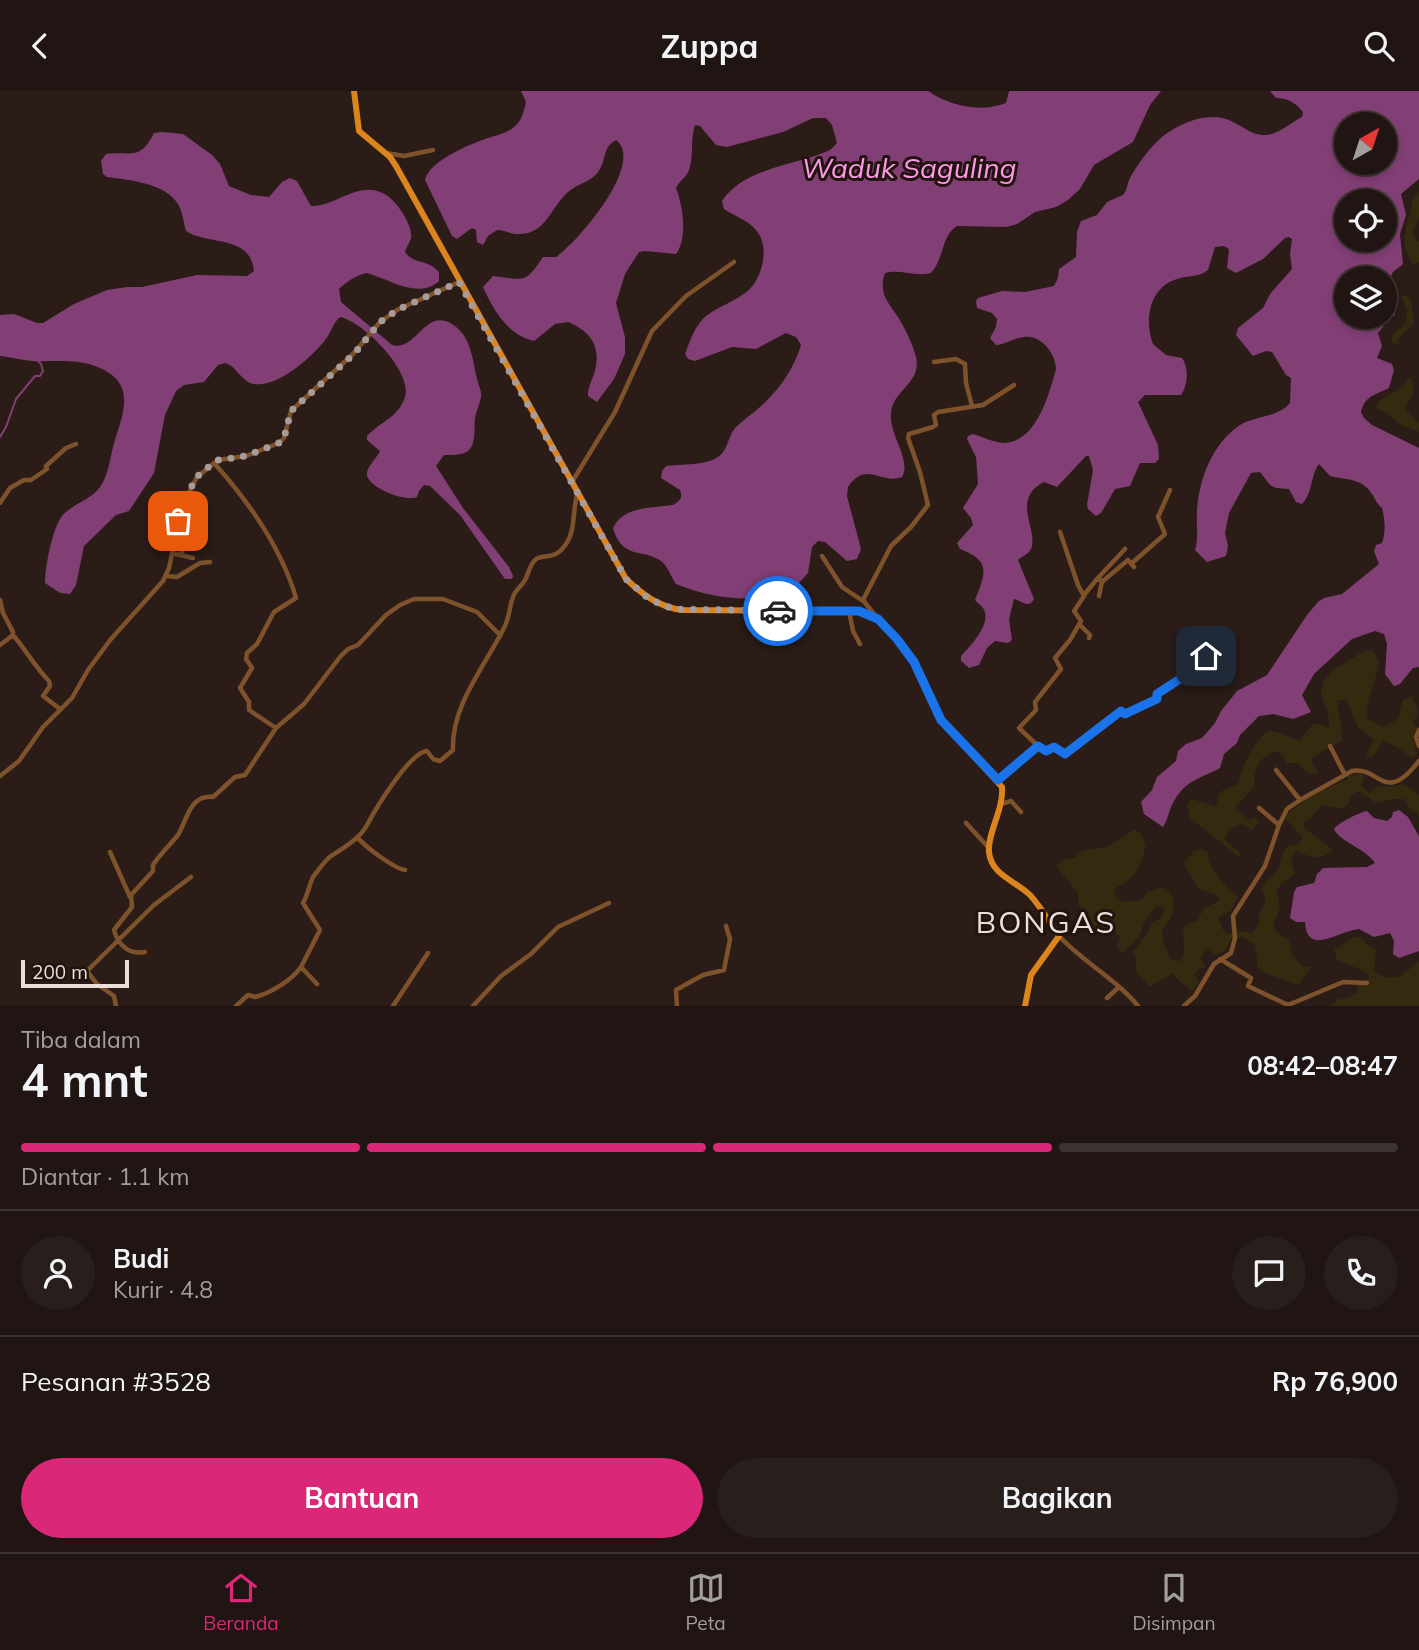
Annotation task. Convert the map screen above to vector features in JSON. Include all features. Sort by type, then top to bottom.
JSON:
[{"type":"main road","points":[[354,91],[359,131],[396,166],[620,571],[649,599],[682,610],[859,611],[878,619],[914,662],[941,720],[998,780],[1003,790],[989,848],[996,869],[1029,894],[1059,936],[1031,975],[1026,1006]]},
{"type":"street","points":[[383,153],[408,156],[433,150]]},
{"type":"street","points":[[571,483],[615,412],[652,331],[688,294],[734,262]]},
{"type":"street","points":[[0,776],[19,761],[43,727],[77,691],[88,670],[117,632],[166,576],[182,506],[197,477],[219,460],[246,456],[279,443],[284,438],[291,411],[363,344],[380,322],[397,310],[459,282]]},
{"type":"street","points":[[934,362],[956,359],[965,364],[966,383],[972,406]]},
{"type":"street","points":[[863,601],[891,546],[911,527],[928,505],[909,434],[936,425],[934,415],[938,412],[983,405],[1014,385]]},
{"type":"street","points":[[0,503],[10,488],[35,477],[47,469],[49,463],[66,448],[76,444]]},
{"type":"street","points":[[214,463],[259,521],[280,557],[296,598],[274,612],[257,644],[247,653],[246,659],[252,668],[240,688],[249,702],[251,712],[276,728]]},
{"type":"street","points":[[1100,580],[1131,563],[1165,534],[1158,517],[1170,490]]},
{"type":"street","points":[[236,1006],[248,995],[255,997],[270,991],[301,967],[320,930],[304,904],[311,882],[328,859],[357,837],[393,784],[421,752],[427,751],[440,761],[453,750],[459,716],[509,617],[513,595],[524,583],[534,561],[538,558],[550,558],[565,546],[572,528],[574,503],[578,492]]},
{"type":"street","points":[[176,532],[187,535],[181,555]]},
{"type":"street","points":[[1060,532],[1084,595]]},
{"type":"street","points":[[1131,563],[1123,550],[1100,580],[1084,595],[1074,611],[1080,620],[1079,624],[1070,640],[1055,657],[1061,669],[1035,702],[1036,710],[1020,728],[1038,746],[1046,751],[1054,747],[1065,754],[1121,711],[1125,714],[1157,699],[1157,694],[1186,675],[1222,640]]},
{"type":"street","points":[[172,553],[192,558]]},
{"type":"street","points":[[822,556],[842,587],[863,601],[878,619]]},
{"type":"street","points":[[166,576],[174,578],[200,563],[210,562]]},
{"type":"street","points":[[1099,596],[1100,580]]},
{"type":"street","points":[[130,897],[153,871],[155,862],[178,834],[192,807],[204,797],[216,796],[235,777],[245,775],[276,728],[304,704],[343,653],[358,645],[389,612],[414,599],[443,599],[470,608],[500,635]]},
{"type":"street","points":[[0,600],[13,635],[49,681],[50,686],[43,696],[60,709]]},
{"type":"street","points":[[849,611],[853,631],[860,644]]},
{"type":"street","points":[[1079,624],[1090,635],[1089,638]]},
{"type":"street","points":[[0,645],[13,635]]},
{"type":"street","points":[[1419,730],[1416,739],[1419,747]]},
{"type":"street","points":[[998,780],[1038,746]]},
{"type":"street","points":[[1330,746],[1345,775]]},
{"type":"street","points":[[1184,1006],[1195,996],[1208,973],[1220,959],[1231,953],[1235,938],[1233,916],[1265,866],[1287,809],[1352,771],[1362,771],[1391,783],[1406,775],[1419,761]]},
{"type":"street","points":[[1276,770],[1300,800]]},
{"type":"street","points":[[1001,804],[1011,801],[1021,812]]},
{"type":"street","points":[[1259,809],[1279,825]]},
{"type":"street","points":[[966,823],[989,848]]},
{"type":"street","points":[[357,837],[390,864],[405,870]]},
{"type":"street","points":[[110,852],[132,907],[114,930],[117,942],[134,953],[145,952]]},
{"type":"street","points":[[116,1006],[114,996],[97,984],[87,971],[154,905],[191,877]]},
{"type":"street","points":[[473,1006],[502,976],[531,954],[558,927],[609,903]]},
{"type":"street","points":[[677,1006],[676,990],[701,975],[724,970],[730,939],[726,926]]},
{"type":"street","points":[[1059,936],[1138,1006]]},
{"type":"street","points":[[393,1006],[428,953]]},
{"type":"street","points":[[1220,959],[1251,978],[1248,986],[1288,1005],[1343,982],[1367,983]]},
{"type":"street","points":[[301,967],[317,984]]},
{"type":"street","points":[[1107,998],[1119,987]]},
{"type":"shaded area","points":[[1419,191],[1419,218],[1412,234],[1419,242],[1419,262],[1414,265],[1408,256],[1404,240],[1412,200]]},
{"type":"shaded area","points":[[1401,295],[1407,296],[1411,301],[1414,324],[1400,337],[1396,345],[1391,341],[1393,334],[1405,324],[1407,311]]},
{"type":"shaded area","points":[[1408,378],[1412,379],[1413,393],[1405,409],[1419,423],[1419,432],[1399,424],[1376,406],[1383,398],[1401,388]]},
{"type":"shaded area","points":[[1366,650],[1373,651],[1379,662],[1368,705],[1368,719],[1382,727],[1393,722],[1398,717],[1403,700],[1412,696],[1418,712],[1413,723],[1417,729],[1413,735],[1417,755],[1411,758],[1397,747],[1383,741],[1372,758],[1366,755],[1374,740],[1358,727],[1346,699],[1337,701],[1341,741],[1313,757],[1311,761],[1319,774],[1309,774],[1297,763],[1287,763],[1276,751],[1265,756],[1258,765],[1254,775],[1255,786],[1235,808],[1248,820],[1255,817],[1259,822],[1252,830],[1242,824],[1236,826],[1224,839],[1242,854],[1239,857],[1190,818],[1187,804],[1192,799],[1215,806],[1218,805],[1220,792],[1238,784],[1249,755],[1267,731],[1300,740],[1312,725],[1318,723],[1329,728],[1328,712],[1321,696],[1323,682],[1333,670]]},
{"type":"shaded area","points":[[1361,773],[1365,779],[1360,785],[1369,793],[1377,786],[1404,784],[1419,795],[1419,820],[1417,813],[1411,810],[1404,799],[1376,803],[1359,791],[1352,795],[1342,809],[1322,805],[1309,820],[1303,822],[1305,828],[1333,850],[1319,857],[1295,851],[1291,861],[1295,874],[1277,890],[1280,909],[1274,928],[1289,940],[1292,955],[1303,967],[1312,966],[1298,985],[1262,972],[1258,967],[1255,945],[1243,937],[1231,939],[1226,950],[1216,955],[1207,949],[1200,958],[1206,967],[1199,969],[1194,975],[1199,982],[1192,991],[1173,973],[1150,987],[1135,971],[1136,958],[1133,952],[1152,922],[1160,919],[1165,910],[1157,905],[1145,921],[1139,937],[1122,954],[1117,947],[1120,937],[1109,926],[1099,936],[1094,933],[1078,903],[1078,893],[1056,866],[1082,851],[1106,847],[1134,830],[1140,832],[1146,845],[1142,859],[1128,881],[1115,888],[1114,895],[1121,902],[1142,900],[1147,892],[1163,887],[1168,891],[1174,907],[1170,919],[1162,929],[1164,945],[1171,960],[1181,961],[1184,955],[1183,927],[1198,920],[1203,909],[1220,900],[1217,895],[1198,889],[1187,869],[1184,862],[1195,850],[1208,852],[1214,870],[1238,896],[1231,911],[1218,917],[1223,930],[1228,934],[1245,931],[1251,934],[1259,924],[1266,898],[1262,886],[1277,871],[1285,849],[1297,845],[1303,838],[1285,818],[1298,805],[1314,795],[1348,779],[1348,776]]},
{"type":"shaded area","points":[[1354,937],[1361,937],[1367,945],[1376,949],[1374,971],[1385,978],[1401,976],[1419,961],[1419,1006],[1328,1006],[1336,1003],[1335,1000],[1348,998],[1357,992],[1357,984],[1369,978],[1368,973],[1337,960],[1334,950]]},
{"type":"water","name":"Waduk Saguling","points":[[521,91],[928,91],[946,101],[976,108],[1006,103],[1009,91],[1161,91],[1150,105],[1133,142],[1094,165],[1080,189],[1068,200],[1056,207],[1035,212],[1007,227],[957,226],[948,235],[931,273],[885,273],[883,292],[906,331],[917,366],[911,381],[896,399],[891,414],[893,430],[904,463],[902,477],[894,479],[861,475],[848,487],[847,496],[861,549],[857,559],[847,561],[825,542],[818,541],[812,547],[808,573],[790,593],[747,599],[718,596],[676,584],[663,563],[654,557],[627,549],[617,538],[613,528],[631,512],[677,502],[681,497],[680,490],[661,478],[666,466],[701,463],[719,456],[735,428],[767,400],[790,371],[801,345],[796,337],[786,333],[756,349],[732,347],[695,361],[688,359],[685,354],[702,320],[749,290],[758,277],[763,261],[763,244],[756,230],[724,209],[722,201],[732,190],[757,174],[830,150],[837,143],[832,125],[826,118],[813,118],[783,132],[727,147],[716,145],[700,126],[695,125],[689,170],[676,188],[683,222],[680,247],[676,254],[639,252],[625,274],[616,303],[625,337],[625,354],[614,379],[597,402],[588,396],[597,356],[589,336],[568,322],[555,324],[534,341],[525,338],[503,321],[483,287],[493,276],[518,279],[528,276],[543,257],[556,257],[578,236],[605,202],[616,183],[622,166],[623,151],[616,140],[609,146],[595,175],[567,193],[541,226],[527,233],[515,234],[497,230],[488,236],[483,245],[477,242],[476,230],[472,228],[457,239],[452,236],[425,180],[434,166],[451,154],[515,126],[521,118],[526,102]]},
{"type":"water","name":"Waduk Saguling","points":[[1270,91],[1419,91],[1419,179],[1401,194],[1406,215],[1400,234],[1403,264],[1397,269],[1397,266],[1334,266],[1334,329],[1381,329],[1378,333],[1382,346],[1377,358],[1392,364],[1394,370],[1389,388],[1368,399],[1361,412],[1372,425],[1419,448],[1419,667],[1413,668],[1400,684],[1394,686],[1385,674],[1387,644],[1384,634],[1375,631],[1352,639],[1314,674],[1302,695],[1311,712],[1293,719],[1273,714],[1259,716],[1240,735],[1237,743],[1224,754],[1220,768],[1194,780],[1184,788],[1172,804],[1163,827],[1144,814],[1141,802],[1152,790],[1157,777],[1176,761],[1178,751],[1186,744],[1202,738],[1237,691],[1267,675],[1318,602],[1342,594],[1379,564],[1374,551],[1376,545],[1382,543],[1384,534],[1382,508],[1363,485],[1330,476],[1319,464],[1306,500],[1302,504],[1296,502],[1289,489],[1270,485],[1260,472],[1251,473],[1229,513],[1225,533],[1228,546],[1226,556],[1207,562],[1195,550],[1198,499],[1204,475],[1215,452],[1240,425],[1273,414],[1290,403],[1291,378],[1286,375],[1272,352],[1266,351],[1253,356],[1236,335],[1238,328],[1263,308],[1270,294],[1292,269],[1292,239],[1285,238],[1263,259],[1236,273],[1227,268],[1229,249],[1224,246],[1215,247],[1208,270],[1177,279],[1160,289],[1149,315],[1150,335],[1153,344],[1166,355],[1182,358],[1187,376],[1181,395],[1145,395],[1138,402],[1158,445],[1159,459],[1155,463],[1140,463],[1130,486],[1115,489],[1101,513],[1096,516],[1087,505],[1093,470],[1089,456],[1057,487],[1044,482],[1034,489],[1027,506],[1032,533],[1031,549],[1018,560],[1034,599],[1027,604],[1014,599],[1009,619],[1012,640],[1008,643],[995,641],[987,648],[979,665],[969,668],[961,661],[961,656],[983,627],[985,614],[975,600],[982,582],[983,568],[977,558],[960,549],[957,543],[973,525],[963,508],[978,484],[976,457],[967,439],[973,434],[1005,443],[1025,434],[1040,415],[1056,369],[1050,351],[1036,339],[1024,337],[996,345],[990,338],[997,319],[992,313],[977,308],[976,301],[1002,291],[1025,292],[1054,286],[1059,269],[1076,257],[1077,232],[1081,221],[1097,215],[1107,202],[1123,195],[1139,163],[1162,137],[1187,122],[1215,117],[1233,122],[1255,134],[1268,135],[1302,117],[1303,112],[1287,100],[1276,98]]},
{"type":"water","points":[[154,133],[183,134],[220,164],[229,186],[251,195],[269,197],[282,182],[290,178],[297,181],[311,206],[363,190],[385,194],[396,204],[411,234],[405,252],[412,259],[439,272],[439,281],[422,289],[413,288],[367,273],[352,279],[339,289],[341,302],[392,345],[408,342],[427,325],[443,320],[459,329],[464,336],[471,350],[481,393],[473,442],[465,453],[444,455],[436,466],[463,508],[509,567],[512,579],[505,579],[460,515],[430,486],[424,485],[417,497],[405,498],[382,490],[370,481],[368,470],[380,451],[367,440],[367,436],[398,410],[405,397],[405,387],[402,375],[384,349],[361,328],[340,317],[313,354],[274,381],[250,383],[225,363],[218,365],[204,382],[184,385],[176,391],[165,415],[154,473],[129,511],[116,515],[84,546],[76,585],[70,594],[60,593],[45,583],[50,549],[58,522],[66,512],[96,491],[105,478],[123,413],[123,393],[120,383],[112,375],[92,365],[0,356],[0,315],[14,314],[43,323],[74,304],[107,290],[142,287],[197,275],[247,276],[254,271],[251,259],[237,246],[195,236],[186,231],[178,204],[165,191],[103,174],[101,161],[106,154],[140,151]]},
{"type":"water","points":[[1399,810],[1408,817],[1419,836],[1419,951],[1399,958],[1393,954],[1394,941],[1390,933],[1374,937],[1359,929],[1325,939],[1311,938],[1305,922],[1296,922],[1290,918],[1297,887],[1314,883],[1323,868],[1367,867],[1375,863],[1334,829],[1344,821],[1367,811],[1374,818],[1387,821],[1393,812]]},
{"type":"waterway","points":[[0,437],[16,399],[35,376],[40,376],[43,371],[36,358]]},
{"type":"way so far","points":[[178,521],[189,491],[203,471],[218,460],[246,456],[279,443],[284,438],[291,411],[354,354],[380,322],[397,310],[459,282],[626,579],[649,599],[673,609],[778,611]]},
{"type":"district","name":"BONGAS","points":[[1046,922]]},
{"type":"route","points":[[778,611],[859,611],[878,619],[914,662],[941,720],[998,780],[1038,746],[1044,751],[1054,747],[1065,754],[1121,711],[1125,714],[1158,699],[1157,694],[1186,675],[1206,656]]}]
